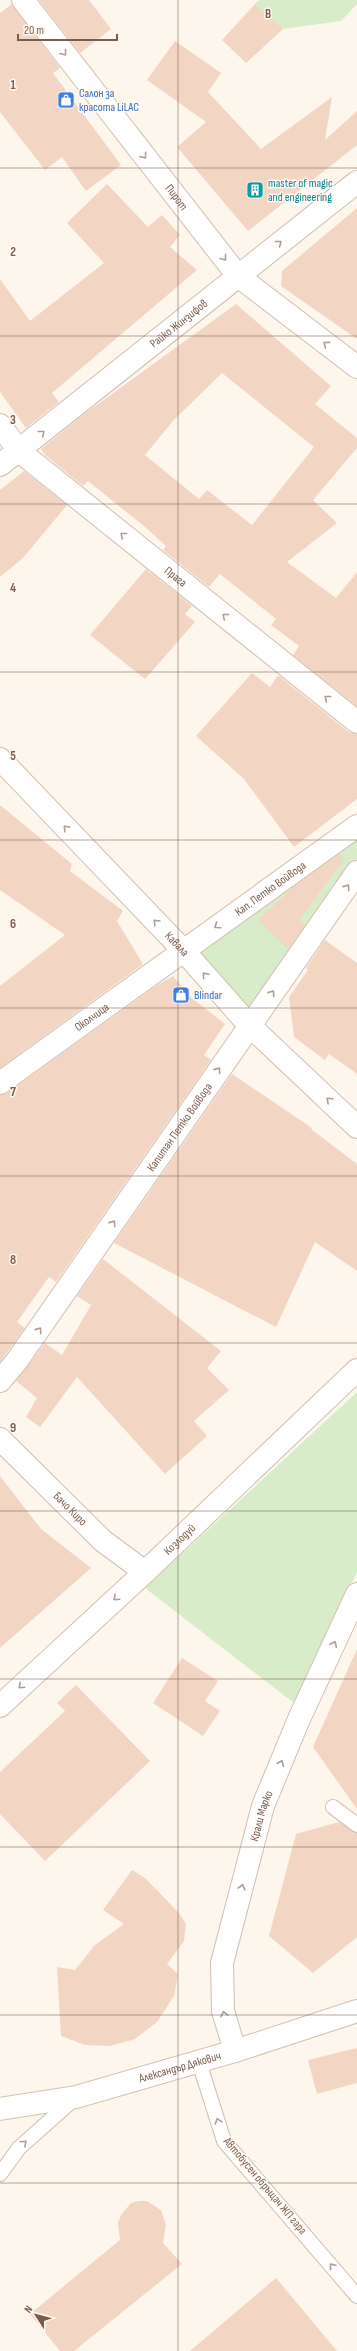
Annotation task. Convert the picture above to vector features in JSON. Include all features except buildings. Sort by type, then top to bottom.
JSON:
[{"type":"street","name":"Пирот","points":[[23,0],[238,276],[357,367]]},
{"type":"street","name":"Райко Жинзифов","points":[[0,465],[19,452],[357,182]]},
{"type":"street","name":"Прага","points":[[0,426],[19,452],[357,722]]},
{"type":"street","name":"Кавала","points":[[0,759],[183,950],[249,1025],[357,1127]]},
{"type":"street","name":"Кап. Петко Войвода","points":[[183,950],[357,826]]},
{"type":"street","name":"Капитан Петко Войвода","points":[[0,1381],[16,1362],[249,1025],[357,872]]},
{"type":"street","name":"Околчица","points":[[0,1083],[183,950]]},
{"type":"street","name":"Козлодуй","points":[[0,1706],[145,1572],[357,1370]]},
{"type":"street","name":"Бачо Киро","points":[[0,1439],[103,1541],[145,1572]]},
{"type":"street","name":"Крали Марко","points":[[235,2051],[223,2011],[222,1963],[257,1828],[263,1806],[299,1719],[357,1594]]},
{"type":"street","name":"Александър Дякович","points":[[0,2109],[76,2097],[235,2051],[357,2011]]},
{"type":"lane","points":[[333,1807],[357,1825]]},
{"type":"lane","name":"Автобусен обръщач ЖП гара","points":[[199,2062],[224,2140],[357,2296]]},
{"type":"lane","points":[[0,2174],[20,2148],[76,2097]]},
{"type":"green space","points":[[259,0],[357,0],[357,4],[341,21],[283,29],[255,4]]},
{"type":"green space","points":[[357,825],[357,872],[249,1025],[183,950]]},
{"type":"green space","points":[[357,1392],[357,1572],[294,1703],[145,1588]]},
{"type":"place","name":"Салон за красота LiLAC","points":[[66,100]]},
{"type":"place","name":"master of magic and engineering","points":[[255,190]]},
{"type":"place","name":"Blindar","points":[[181,995]]}]
